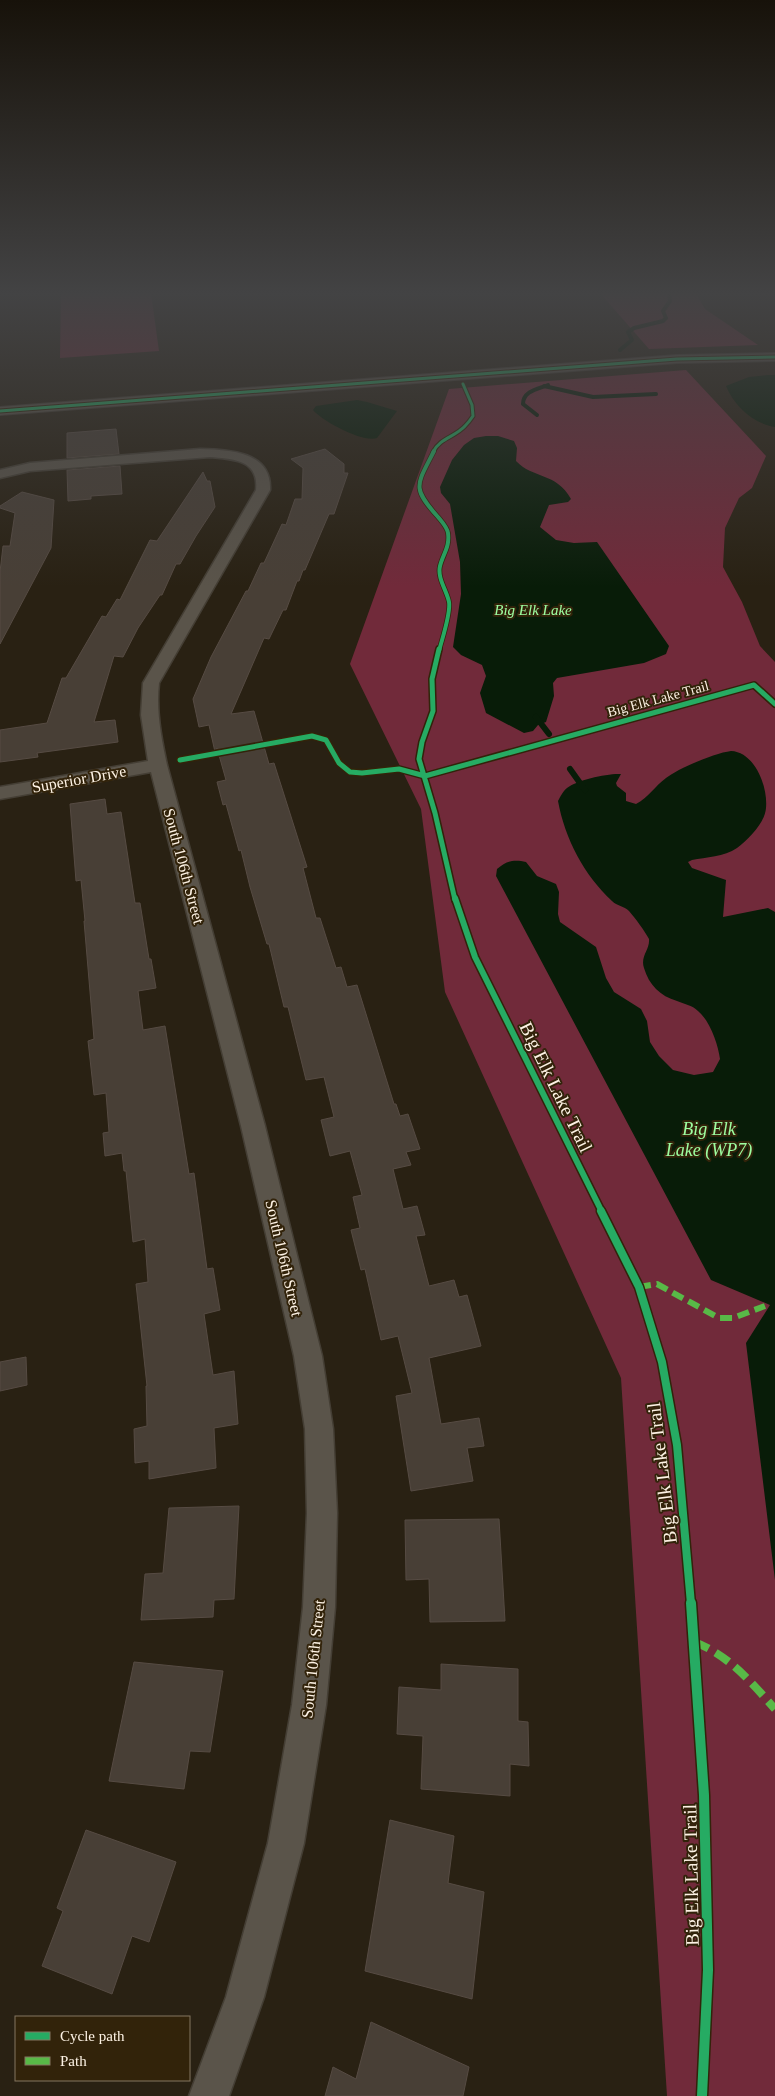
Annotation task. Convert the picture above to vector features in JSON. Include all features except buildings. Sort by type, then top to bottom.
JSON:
[{"type":"street","points":[[0,411],[263,391]]},
{"type":"street","name":"South 106th Street","points":[[0,474],[30,467],[200,453],[232,455],[246,459],[258,465],[263,473],[265,482],[263,490],[151,683],[148,718],[158,765],[253,1126],[303,1337],[318,1429],[322,1513],[319,1607],[309,1705],[286,1843],[244,1997],[209,2096]]},
{"type":"street","name":"Superior Drive","points":[[0,793],[158,765]]},
{"type":"shaded area","points":[[448,391],[705,391],[766,456],[752,488],[739,498],[725,528],[723,567],[742,602],[760,646],[775,662],[775,2096],[667,2096],[621,1378],[445,992],[421,809],[350,664]]},
{"type":"water","points":[[729,391],[775,391],[775,427],[752,418],[739,407]]},
{"type":"water","points":[[357,400],[397,411],[377,438],[362,437],[343,430],[325,420],[313,410],[316,406]]},
{"type":"water","name":"Big Elk Lake","points":[[498,436],[514,441],[517,448],[516,461],[530,471],[558,484],[565,490],[571,499],[568,502],[549,505],[540,527],[556,540],[574,543],[597,542],[669,646],[666,654],[644,663],[557,678],[553,683],[554,696],[546,722],[538,725],[533,731],[524,733],[486,713],[480,693],[486,676],[482,665],[461,655],[453,647],[461,594],[460,562],[450,504],[441,493],[440,487],[452,460],[464,445],[474,438]]},
{"type":"water","name":"Big Elk Lake (WP7)","points":[[731,751],[747,757],[758,772],[765,790],[765,814],[755,831],[737,848],[721,855],[688,862],[692,868],[726,880],[723,917],[768,908],[775,912],[775,1580],[746,1343],[770,1305],[711,1280],[496,876],[497,869],[504,864],[510,861],[522,861],[526,862],[537,876],[556,884],[559,892],[558,914],[560,922],[596,947],[606,978],[614,992],[641,1009],[647,1021],[650,1042],[659,1056],[673,1070],[694,1075],[713,1072],[720,1059],[710,1027],[696,1009],[665,996],[652,985],[643,964],[649,939],[629,911],[612,901],[584,868],[565,829],[558,801],[566,789],[578,782],[601,776],[621,774],[616,783],[617,786],[626,793],[626,801],[636,804],[666,778],[679,770],[707,758]]},
{"type":"waterway","points":[[532,391],[528,393],[523,404],[537,415]]},
{"type":"waterway","points":[[565,391],[593,397],[656,394]]},
{"type":"waterway","points":[[536,717],[549,734]]},
{"type":"waterway","points":[[570,769],[585,790]]},
{"type":"marked path","points":[[639,1287],[657,1284],[719,1318],[733,1318],[765,1306]]},
{"type":"marked path","points":[[694,1642],[718,1653],[728,1661],[748,1679],[775,1709]]},
{"type":"cycle path","points":[[0,411],[263,391]]},
{"type":"cycle path","name":"Big Elk Lake Trail","points":[[466,391],[472,405],[473,416],[465,427],[436,446],[419,480],[418,487],[424,502],[444,524],[448,532],[448,549],[440,566],[440,575],[450,604],[432,679],[433,711],[422,742],[419,759],[435,813],[457,909],[475,957],[639,1287],[662,1362],[677,1445],[694,1642],[704,1795],[708,1970],[702,2096]]},
{"type":"cycle path","name":"Big Elk Lake Trail","points":[[180,760],[312,736],[326,740],[339,763],[350,772],[362,773],[399,769],[425,776],[754,685],[775,704]]}]
